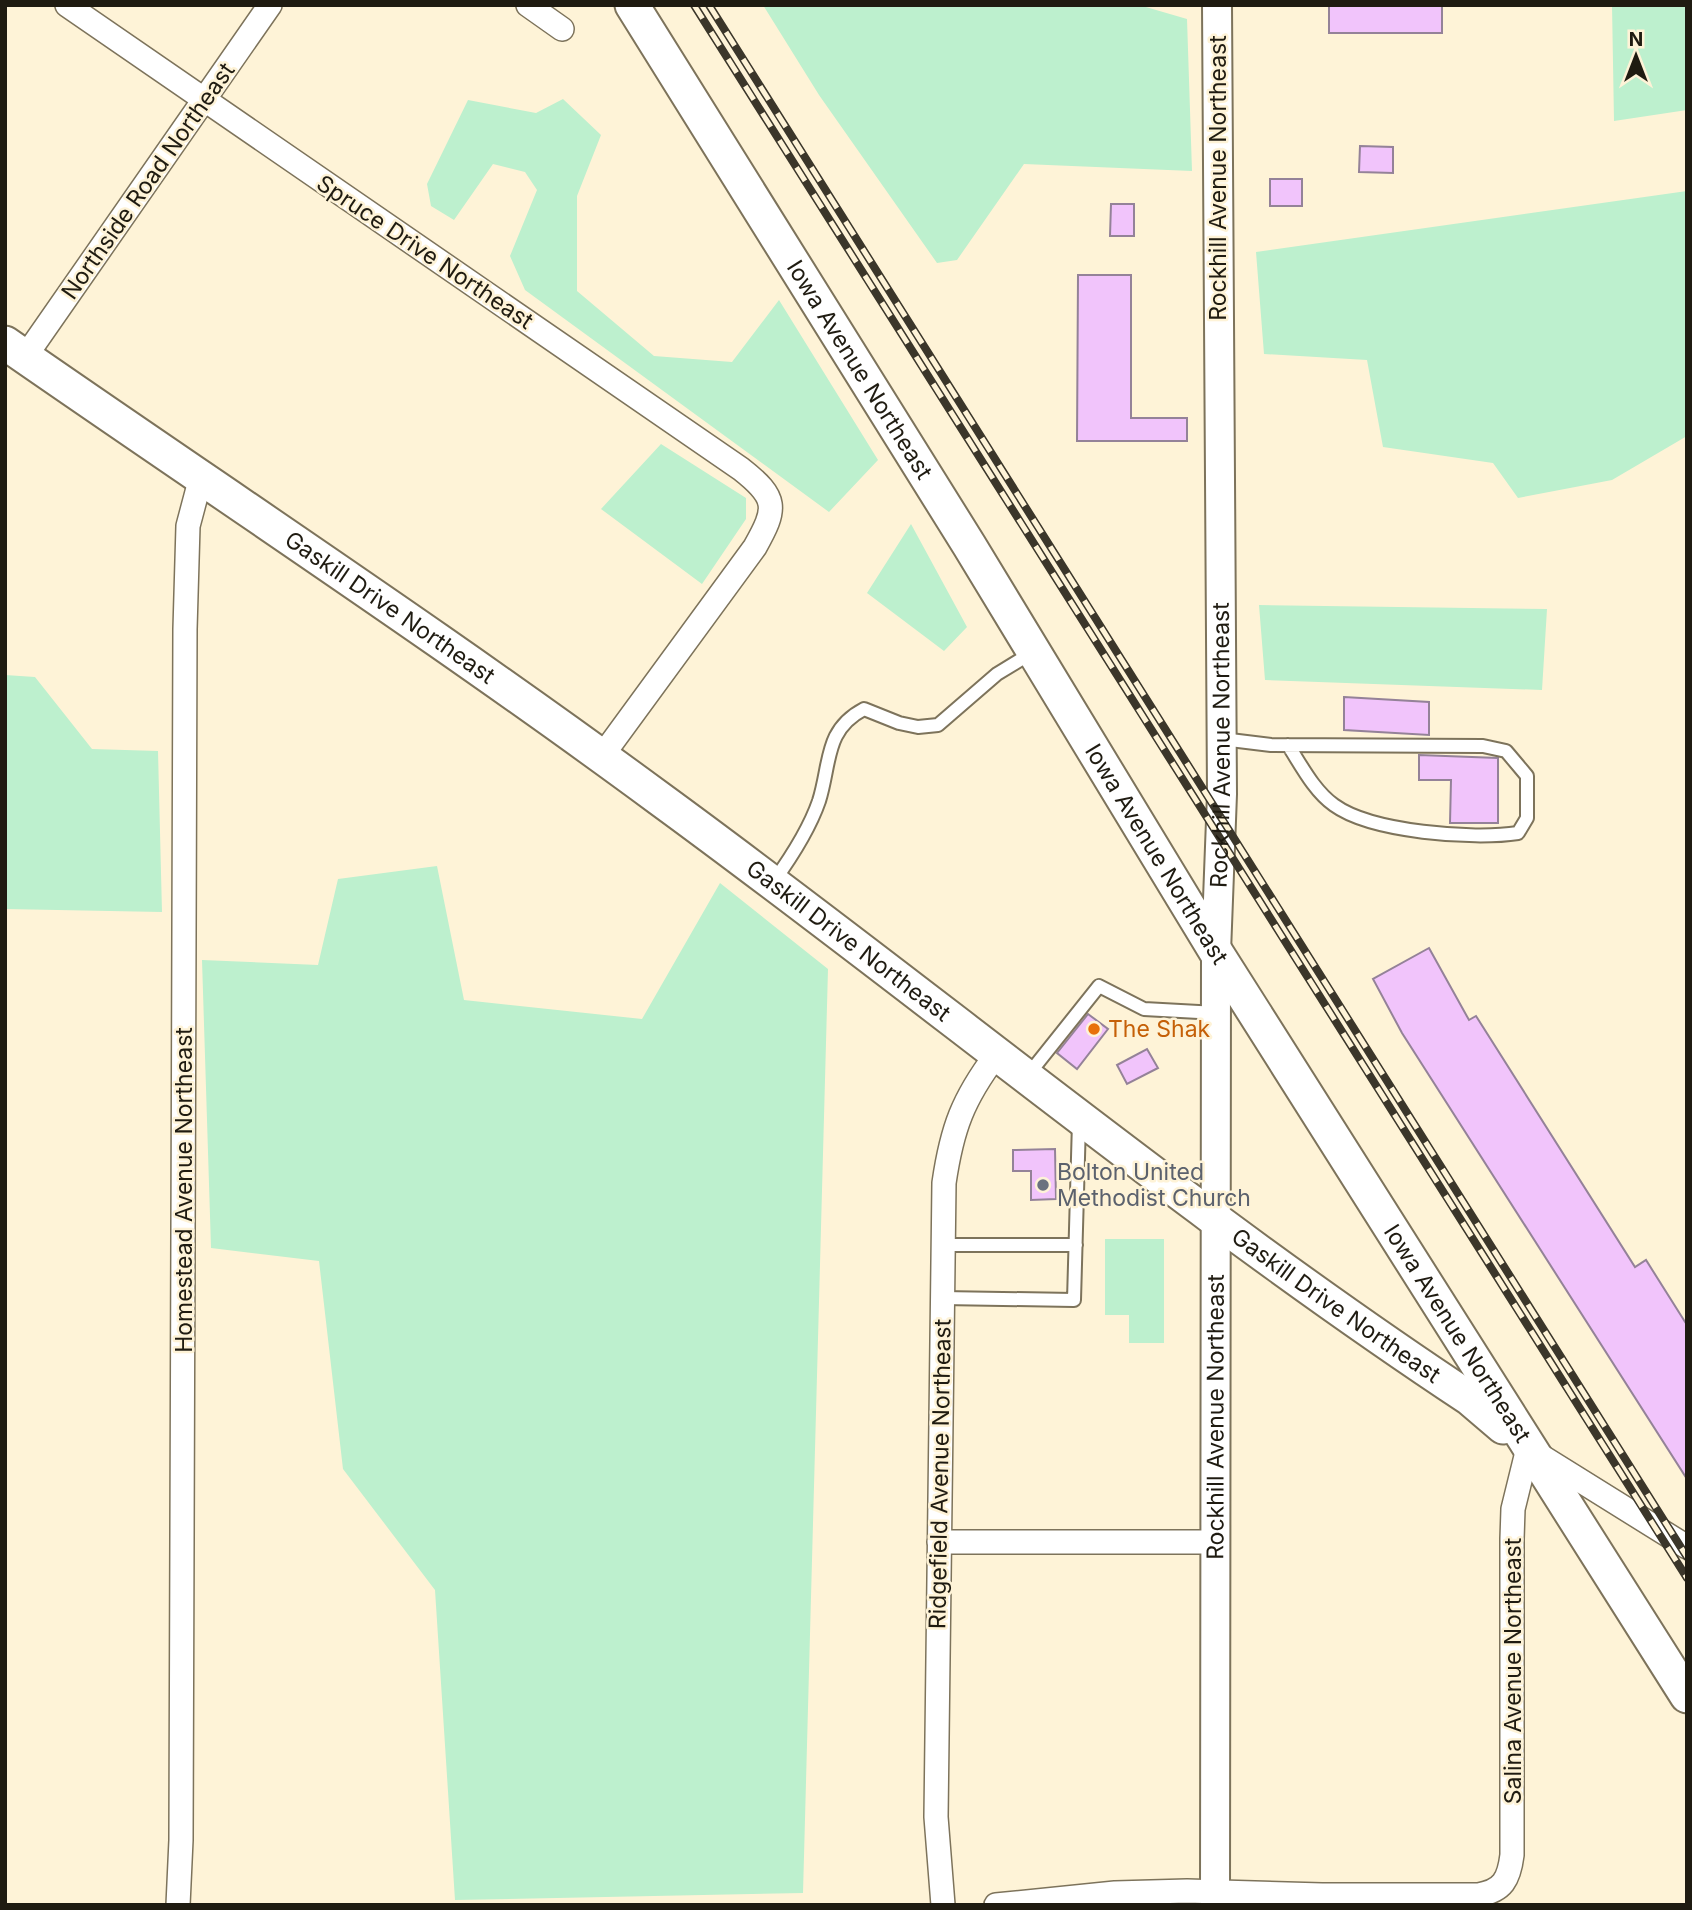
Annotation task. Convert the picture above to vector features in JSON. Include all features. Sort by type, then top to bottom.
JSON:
[{"type":"main road","name":"Iowa Avenue Northeast","points":[[632,5],[853,357],[1216,952],[1687,1696]]},
{"type":"main road","name":"Gaskill Drive Northeast","points":[[15,350],[440,639],[772,884],[1216,1220],[1469,1398],[1528,1448]]},
{"type":"street","name":"Spruce Drive Northeast","points":[[67,5],[741,469],[760,484],[770,497],[771,519],[755,547],[602,757]]},
{"type":"street","name":"Northside Road Northeast","points":[[15,350],[203,101],[270,5]]},
{"type":"street","points":[[528,5],[562,29]]},
{"type":"street","name":"Rockhill Avenue Northeast","points":[[1216,1898],[1216,952],[1221,739],[1217,5]]},
{"type":"street","name":"Homestead Avenue Northeast","points":[[178,1905],[181,1826],[185,629],[188,526],[201,477]]},
{"type":"street","name":"Ridgefield Avenue Northeast","points":[[943,1905],[936,1816],[944,1183],[950,1141],[964,1102],[996,1055]]},
{"type":"street","name":"Gaskill Drive Northeast","points":[[1528,1448],[1687,1547]]},
{"type":"street","name":"Salina Avenue Northeast","points":[[1216,1898],[1478,1895],[1496,1890],[1510,1875],[1513,1856],[1511,1539],[1513,1509],[1528,1448]]},
{"type":"street","points":[[940,1542],[1216,1542]]},
{"type":"street","points":[[996,1905],[1115,1893],[1216,1898]]},
{"type":"lane","points":[[772,884],[793,855],[818,802],[837,730],[854,714],[864,709],[899,723],[918,727],[938,725],[997,674],[1033,652]]},
{"type":"lane","points":[[1221,739],[1288,745],[1483,746],[1506,751],[1527,776],[1527,818],[1518,833],[1500,836],[1408,831],[1381,824],[1334,806],[1313,784],[1288,745]]},
{"type":"lane","points":[[1026,1078],[1099,986],[1144,1009],[1217,1013]]},
{"type":"lane","points":[[942,1298],[1074,1300],[1079,1118]]},
{"type":"lane","points":[[943,1245],[1076,1245]]},
{"type":"green space","points":[[763,5],[1139,5],[1187,19],[1192,171],[1024,164],[957,260],[937,263],[819,95]]},
{"type":"green space","points":[[1612,5],[1687,5],[1687,110],[1614,121]]},
{"type":"green space","points":[[563,99],[601,135],[577,196],[577,291],[654,356],[732,362],[779,300],[878,460],[829,512],[525,290],[510,256],[537,190],[525,172],[493,164],[454,220],[431,206],[427,184],[468,100],[536,113]]},
{"type":"green space","points":[[1687,191],[1687,436],[1612,480],[1518,498],[1493,463],[1383,447],[1367,360],[1264,354],[1256,252]]},
{"type":"green space","points":[[661,444],[746,498],[746,519],[702,584],[601,509]]},
{"type":"green space","points":[[911,524],[967,627],[944,651],[867,593]]},
{"type":"green space","points":[[1259,605],[1547,609],[1542,690],[1265,680]]},
{"type":"green space","points":[[5,675],[35,677],[92,749],[158,751],[162,912],[5,909]]},
{"type":"green space","points":[[437,866],[464,1000],[642,1019],[720,883],[828,969],[803,1893],[455,1900],[435,1590],[343,1469],[319,1261],[211,1248],[202,960],[318,965],[338,879]]},
{"type":"green space","points":[[1105,1239],[1164,1239],[1164,1343],[1129,1343],[1129,1315],[1105,1315]]},
{"type":"building","points":[[1329,5],[1442,5],[1442,33],[1329,33]]},
{"type":"building","points":[[1360,146],[1393,147],[1393,173],[1359,172]]},
{"type":"building","points":[[1270,179],[1302,179],[1302,206],[1270,206]]},
{"type":"building","points":[[1111,204],[1134,204],[1134,236],[1110,236]]},
{"type":"building","points":[[1078,275],[1131,275],[1131,418],[1187,418],[1187,441],[1077,441]]},
{"type":"building","points":[[1344,697],[1429,702],[1429,735],[1344,730]]},
{"type":"building","points":[[1419,755],[1498,758],[1498,823],[1450,823],[1451,780],[1419,780]]},
{"type":"building","points":[[1429,948],[1469,1020],[1476,1016],[1635,1267],[1646,1260],[1687,1325],[1687,1479],[1402,1033],[1373,979]]},
{"type":"building","points":[[1088,1014],[1108,1029],[1077,1069],[1057,1053]]},
{"type":"building","points":[[1147,1049],[1158,1068],[1127,1084],[1117,1065]]},
{"type":"building","name":"Bolton United Methodist Church","points":[[1055,1149],[1056,1199],[1031,1200],[1031,1171],[1013,1171],[1013,1150]]},
{"type":"railway","points":[[694,5],[1687,1578]]},
{"type":"railway","points":[[709,5],[1687,1557]]},
{"type":"place","name":"The Shak","points":[[1094,1029]]},
{"type":"place","name":"Bolton United Methodist Church","points":[[1043,1185]]}]
